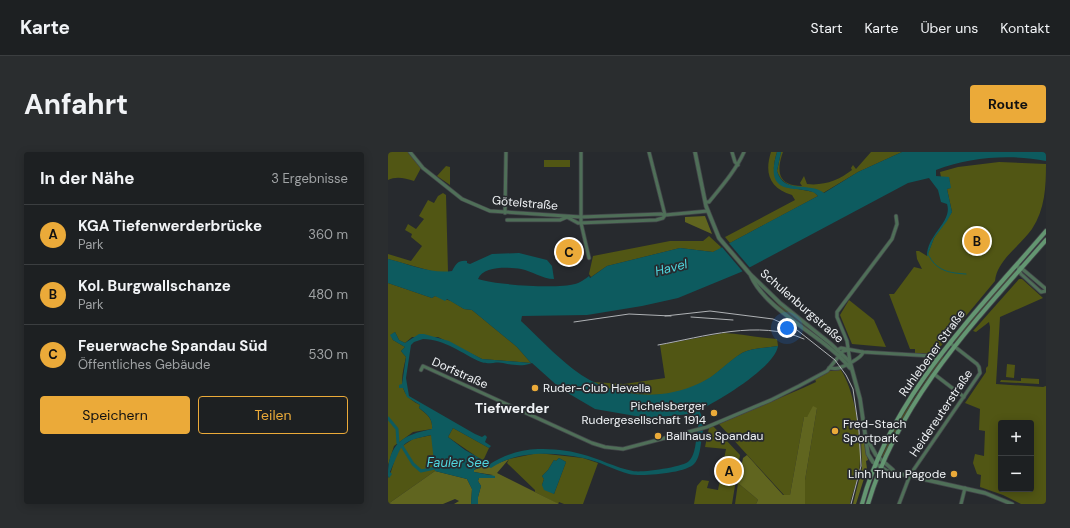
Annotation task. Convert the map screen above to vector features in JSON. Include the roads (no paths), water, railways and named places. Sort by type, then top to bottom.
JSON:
[{"type":"main road","name":"Ruhlebener Straße","points":[[862,504],[878,458],[904,409],[937,359],[1046,231]]},
{"type":"main road","name":"Ruhlebener Straße","points":[[868,504],[883,463],[904,421],[934,374],[954,346],[1046,240]]},
{"type":"street","name":"Götelstraße","points":[[410,152],[423,168],[469,204],[490,211],[568,217],[665,215],[708,211]]},
{"type":"street","points":[[505,213],[506,152]]},
{"type":"street","points":[[581,152],[581,223],[585,246],[590,258]]},
{"type":"street","points":[[649,152],[665,215]]},
{"type":"street","points":[[694,152],[708,211],[721,240],[750,274]]},
{"type":"street","points":[[732,152],[735,162],[738,165]]},
{"type":"street","points":[[706,202],[709,202],[738,165],[744,152]]},
{"type":"street","name":"Götelstraße","points":[[568,217],[575,223],[581,223],[656,220],[664,218],[665,215]]},
{"type":"street","points":[[896,216],[897,224],[892,239],[837,312],[837,317],[849,350],[848,363],[852,370],[860,399],[868,454],[881,468],[986,493],[1012,504]]},
{"type":"street","points":[[508,220],[560,220],[568,217]]},
{"type":"street","points":[[1017,265],[1039,290],[1046,290]]},
{"type":"street","name":"Schulenburgstraße","points":[[750,274],[784,307],[837,350],[840,355]]},
{"type":"street","name":"Schulenburgstraße","points":[[750,274],[758,287],[779,308],[840,355],[848,363]]},
{"type":"street","name":"Heidereuterstraße","points":[[899,504],[910,475],[980,372],[980,368],[950,343]]},
{"type":"street","points":[[837,350],[841,348],[863,352],[932,356],[937,359]]},
{"type":"street","points":[[829,368],[840,355],[849,350]]},
{"type":"street","points":[[829,368],[839,368],[863,355],[863,352]]},
{"type":"street","name":"Dorfstraße","points":[[421,370],[423,366],[588,441],[605,447],[623,449],[707,427],[771,400],[829,368]]},
{"type":"street","points":[[934,374],[964,397]]},
{"type":"street","points":[[865,434],[873,452],[883,463],[894,471]]},
{"type":"street","points":[[961,504],[965,488]]},
{"type":"water","points":[[777,152],[781,152],[777,171],[780,178],[785,183],[811,188],[824,193],[858,172],[902,152],[1046,152],[1046,161],[1005,157],[990,158],[962,162],[936,170],[936,176],[949,177],[951,188],[947,189],[952,212],[934,238],[927,257],[928,249],[934,235],[943,223],[948,211],[947,204],[941,202],[938,190],[929,178],[908,183],[741,272],[678,298],[642,306],[587,315],[522,316],[521,321],[573,369],[602,386],[634,394],[651,395],[684,389],[706,380],[731,360],[746,351],[778,346],[775,354],[757,373],[732,391],[699,410],[703,426],[700,449],[697,460],[689,467],[663,474],[635,475],[589,459],[560,454],[524,455],[501,462],[491,468],[484,465],[474,470],[474,472],[495,476],[495,478],[479,478],[478,481],[481,486],[478,504],[471,504],[472,489],[467,479],[435,471],[431,435],[412,440],[403,446],[390,472],[392,474],[389,478],[391,456],[399,443],[412,434],[432,429],[432,422],[425,412],[419,408],[420,405],[407,397],[403,388],[399,388],[399,385],[402,384],[406,357],[401,351],[405,347],[393,340],[390,335],[395,332],[399,340],[405,343],[419,334],[424,334],[449,341],[482,359],[531,363],[517,347],[472,310],[464,309],[447,299],[445,301],[435,296],[432,298],[388,283],[388,259],[428,270],[444,272],[452,271],[456,264],[461,261],[467,261],[467,263],[470,264],[492,254],[519,253],[547,260],[552,266],[554,279],[545,278],[521,269],[496,268],[485,272],[478,279],[512,285],[555,286],[577,283],[589,276],[590,278],[607,266],[680,248],[713,252],[818,196],[812,192],[787,188],[780,185],[775,179],[774,168]],"holes":[[[423,339],[446,344],[484,363],[513,365],[532,363],[561,389],[595,409],[647,418],[691,414],[698,422],[695,449],[691,459],[685,463],[662,469],[633,471],[576,453],[549,449],[532,449],[506,456],[490,464],[465,450],[448,437],[453,428],[489,448],[491,446],[485,442],[487,437],[485,435],[482,437],[475,434],[409,396],[406,378],[411,345],[414,342]]]},
{"type":"water","points":[[559,458],[566,462],[554,494],[544,490],[542,485],[544,479],[542,476],[554,460],[556,461]]},
{"type":"waterway","points":[[928,254],[931,260],[939,268],[949,272],[966,274]]},
{"type":"waterway","points":[[388,418],[397,429],[398,443]]},
{"type":"waterway","name":"Fauler See","points":[[402,446],[413,464],[421,471],[435,468]]},
{"type":"railway","points":[[665,316],[710,311],[773,319],[797,330],[835,360],[846,375],[853,389],[859,431],[861,466],[851,504]]},
{"type":"railway","points":[[574,322],[629,314],[671,316]]},
{"type":"railway","points":[[691,317],[733,320]]},
{"type":"railway","points":[[658,345],[712,334],[750,330],[769,330],[787,333],[804,339]]},
{"type":"place","name":"Kol. Burgwallschanze","points":[[977,241]]},
{"type":"place","name":"Feuerwache Spandau Süd","points":[[569,252]]},
{"type":"place","name":"Ruder-Club Hevella","points":[[535,388]]},
{"type":"place","name":"Pichelsberger Rudergesellschaft 1914","points":[[714,413]]},
{"type":"place","name":"Fred-Stach Sportpark","points":[[835,431]]},
{"type":"place","name":"Ballhaus Spandau","points":[[658,436]]},
{"type":"place","name":"KGA Tiefenwerderbrücke","points":[[729,471]]},
{"type":"place","name":"Linh Thuu Pagode","points":[[954,474]]},
{"type":"district","name":"Tiefwerder","points":[[512,408]]},
{"type":"water label","name":"Havel","points":[[671,267]]}]
